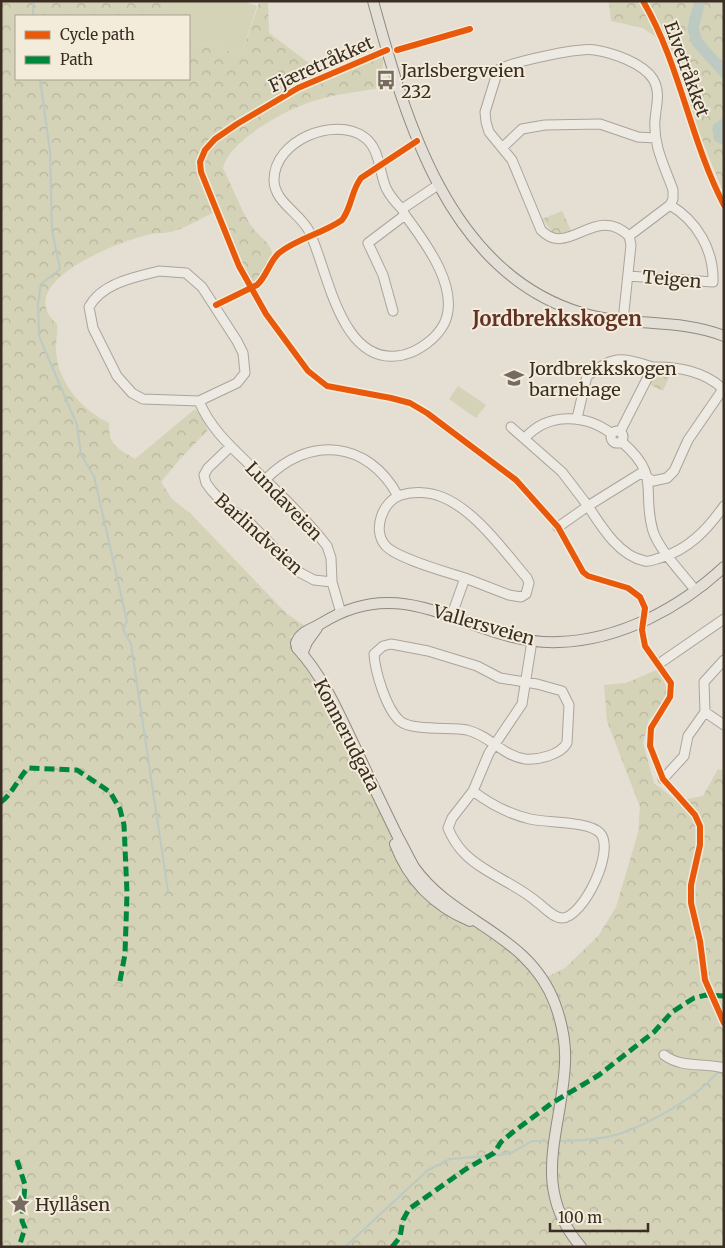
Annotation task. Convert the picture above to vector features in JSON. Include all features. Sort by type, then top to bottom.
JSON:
[{"type":"main road","points":[[373,1],[412,126],[438,185],[478,243],[525,286],[553,302],[574,311],[623,321],[696,328],[724,336]]},
{"type":"main road","name":"Vallersveien","points":[[319,625],[341,613],[372,603],[389,602],[414,605],[499,633],[532,641],[573,642],[609,635],[638,623],[695,590],[724,566]]},
{"type":"main road","name":"Konnerudgata","points":[[319,625],[307,642],[302,654],[334,702],[388,819],[409,859],[426,882],[441,896],[512,944],[544,980],[552,996],[564,1042],[562,1087],[550,1171],[555,1200],[568,1231],[581,1247]]},
{"type":"street","points":[[623,321],[631,245],[629,236],[616,225],[606,224],[562,238],[547,236],[541,230],[512,160],[504,147],[489,132],[486,122],[485,112],[496,74],[510,64],[578,50],[595,50],[634,63],[652,78],[658,95],[655,138],[673,190],[673,199],[670,205],[629,236]]},
{"type":"street","points":[[504,147],[522,129],[545,124],[600,124],[638,137],[655,138]]},
{"type":"street","points":[[350,130],[364,137],[373,148],[386,189],[404,212],[436,261],[444,283],[449,308],[444,325],[430,340],[413,352],[390,356],[380,355],[362,345],[344,322],[332,297],[307,226],[281,200],[276,189],[275,171],[285,152],[303,138],[324,132],[350,130]]},
{"type":"street","points":[[393,312],[383,275],[368,243],[438,185]]},
{"type":"street","name":"Teigen","points":[[628,276],[713,282],[712,259],[703,240],[688,218],[670,205]]},
{"type":"street","points":[[159,272],[186,273],[195,278],[228,324],[246,363],[245,372],[237,383],[200,401],[143,399],[123,385],[93,328],[89,316],[90,307],[102,292],[121,283],[159,272]]},
{"type":"street","points":[[525,438],[531,431],[552,423],[577,418],[600,425],[618,436],[639,458],[653,482],[657,482],[667,478],[674,471],[688,440],[724,389],[714,381],[685,370],[653,366],[618,358],[608,361],[587,376],[577,418]]},
{"type":"street","points":[[618,436],[653,366]]},
{"type":"street","name":"Lundaveien","points":[[200,401],[204,412],[230,447],[265,480],[327,546],[331,558],[332,582],[341,613]]},
{"type":"street","points":[[511,427],[562,472],[606,533],[618,545],[634,556],[648,561],[669,556],[697,536],[724,506]]},
{"type":"street","name":"Barlindveien","points":[[230,447],[208,468],[204,475],[206,483],[212,492],[228,507],[247,520],[296,571],[314,580],[332,582]]},
{"type":"street","points":[[265,480],[294,457],[308,451],[330,448],[347,452],[366,461],[384,477],[398,496]]},
{"type":"street","points":[[558,527],[634,476],[641,473],[648,476]]},
{"type":"street","points":[[648,476],[653,531],[695,590]]},
{"type":"street","points":[[414,492],[430,494],[457,505],[501,547],[527,578],[529,589],[526,594],[516,597],[465,578],[398,555],[385,546],[381,540],[379,523],[386,507],[398,496],[414,492]]},
{"type":"street","points":[[451,617],[465,578]]},
{"type":"street","points":[[663,661],[724,619]]},
{"type":"street","points":[[473,791],[488,802],[514,814],[545,822],[590,827],[600,832],[605,845],[602,865],[585,898],[573,913],[562,918],[555,916],[523,892],[479,865],[458,846],[448,828],[448,824],[473,791],[484,763],[522,704],[532,641]]},
{"type":"street","points":[[399,644],[471,664],[500,678],[525,682],[552,687],[562,691],[565,696],[569,713],[567,743],[555,753],[526,759],[508,754],[482,735],[467,730],[414,726],[398,719],[378,677],[374,654],[383,646],[399,644]]},
{"type":"street","points":[[663,779],[684,756],[688,736],[706,712],[704,682],[724,660]]},
{"type":"street","points":[[706,712],[724,725]]},
{"type":"street","points":[[664,1055],[673,1062],[683,1065],[724,1068]]},
{"type":"green space","points":[[1,1],[163,1],[159,15],[15,15],[15,80],[190,80],[190,39],[241,55],[259,3],[268,3],[269,33],[325,75],[370,58],[384,58],[379,88],[338,95],[303,105],[261,127],[236,147],[227,158],[223,168],[239,203],[250,224],[268,244],[272,254],[268,269],[263,278],[251,288],[239,266],[216,212],[179,229],[150,234],[114,246],[93,255],[57,280],[47,294],[46,309],[57,324],[56,348],[60,371],[72,393],[80,402],[109,423],[110,437],[115,446],[135,459],[195,409],[203,418],[208,430],[161,482],[172,499],[191,514],[287,614],[305,626],[290,637],[324,684],[411,869],[491,930],[545,978],[565,968],[599,935],[616,907],[638,833],[640,807],[607,721],[604,685],[626,683],[659,669],[668,692],[661,707],[649,720],[643,743],[654,783],[677,801],[703,796],[718,769],[724,770],[724,1247],[1,1247]]},
{"type":"green space","points":[[163,1],[243,1],[257,6],[241,55],[190,39],[190,15],[159,15]]},
{"type":"green space","points":[[609,1],[724,1],[724,194],[673,68],[666,44],[643,28],[611,21]]},
{"type":"green space","points":[[562,211],[572,233],[553,233],[542,219]]},
{"type":"green space","points":[[657,369],[672,370],[663,391],[647,383]]},
{"type":"green space","points":[[458,386],[486,405],[476,418],[449,399]]},
{"type":"waterway","points":[[33,1],[33,15]]},
{"type":"waterway","points":[[700,1],[693,28],[697,42],[724,72]]},
{"type":"waterway","points":[[40,80],[50,151],[52,230],[60,269],[41,284],[38,304],[39,336],[77,425],[81,455],[94,476],[127,621],[123,629],[131,644],[168,891]]},
{"type":"waterway","points":[[724,124],[718,128],[719,137],[724,139]]},
{"type":"waterway","points":[[557,1141],[598,1139],[634,1128],[675,1107],[711,1080],[719,1070]]},
{"type":"waterway","points":[[345,1247],[428,1170],[450,1159],[499,1155],[513,1152],[532,1141],[550,1141]]},
{"type":"marked path","points":[[1,802],[28,768],[77,770],[110,792],[120,809],[124,825],[127,893],[125,954],[119,986]]},
{"type":"marked path","points":[[392,1247],[400,1237],[403,1220],[409,1209],[466,1169],[494,1153],[501,1142],[552,1103],[599,1075],[654,1032],[672,1012],[694,998],[706,995],[724,996]]},
{"type":"marked path","points":[[17,1160],[25,1185],[22,1221],[25,1228],[19,1247]]},
{"type":"cycle path","name":"Elvetråkket","points":[[643,1],[656,25],[666,50],[702,155],[724,205]]},
{"type":"cycle path","points":[[397,50],[470,29]]},
{"type":"cycle path","name":"Fjæretråkket","points":[[387,50],[298,88],[237,124],[215,139],[205,150],[200,162],[201,172],[239,266],[266,314],[308,371],[327,386],[410,403],[427,413],[516,480],[558,527],[583,572],[588,576],[628,588],[640,597],[645,608],[642,630],[645,646],[671,683],[670,697],[651,728],[650,746],[663,779],[695,815],[700,826],[700,845],[691,885],[691,903],[700,941],[705,980],[724,1023]]},
{"type":"cycle path","points":[[216,305],[257,285],[279,253],[286,248],[342,220],[361,178],[417,141]]},
{"type":"place","name":"Jarlsbergveien 232","points":[[386,80]]},
{"type":"place","name":"Jordbrekkskogen barnehage","points":[[514,378]]},
{"type":"place","name":"Hyllåsen","points":[[20,1204]]},
{"type":"district","name":"Jordbrekkskogen","points":[[557,318]]}]
